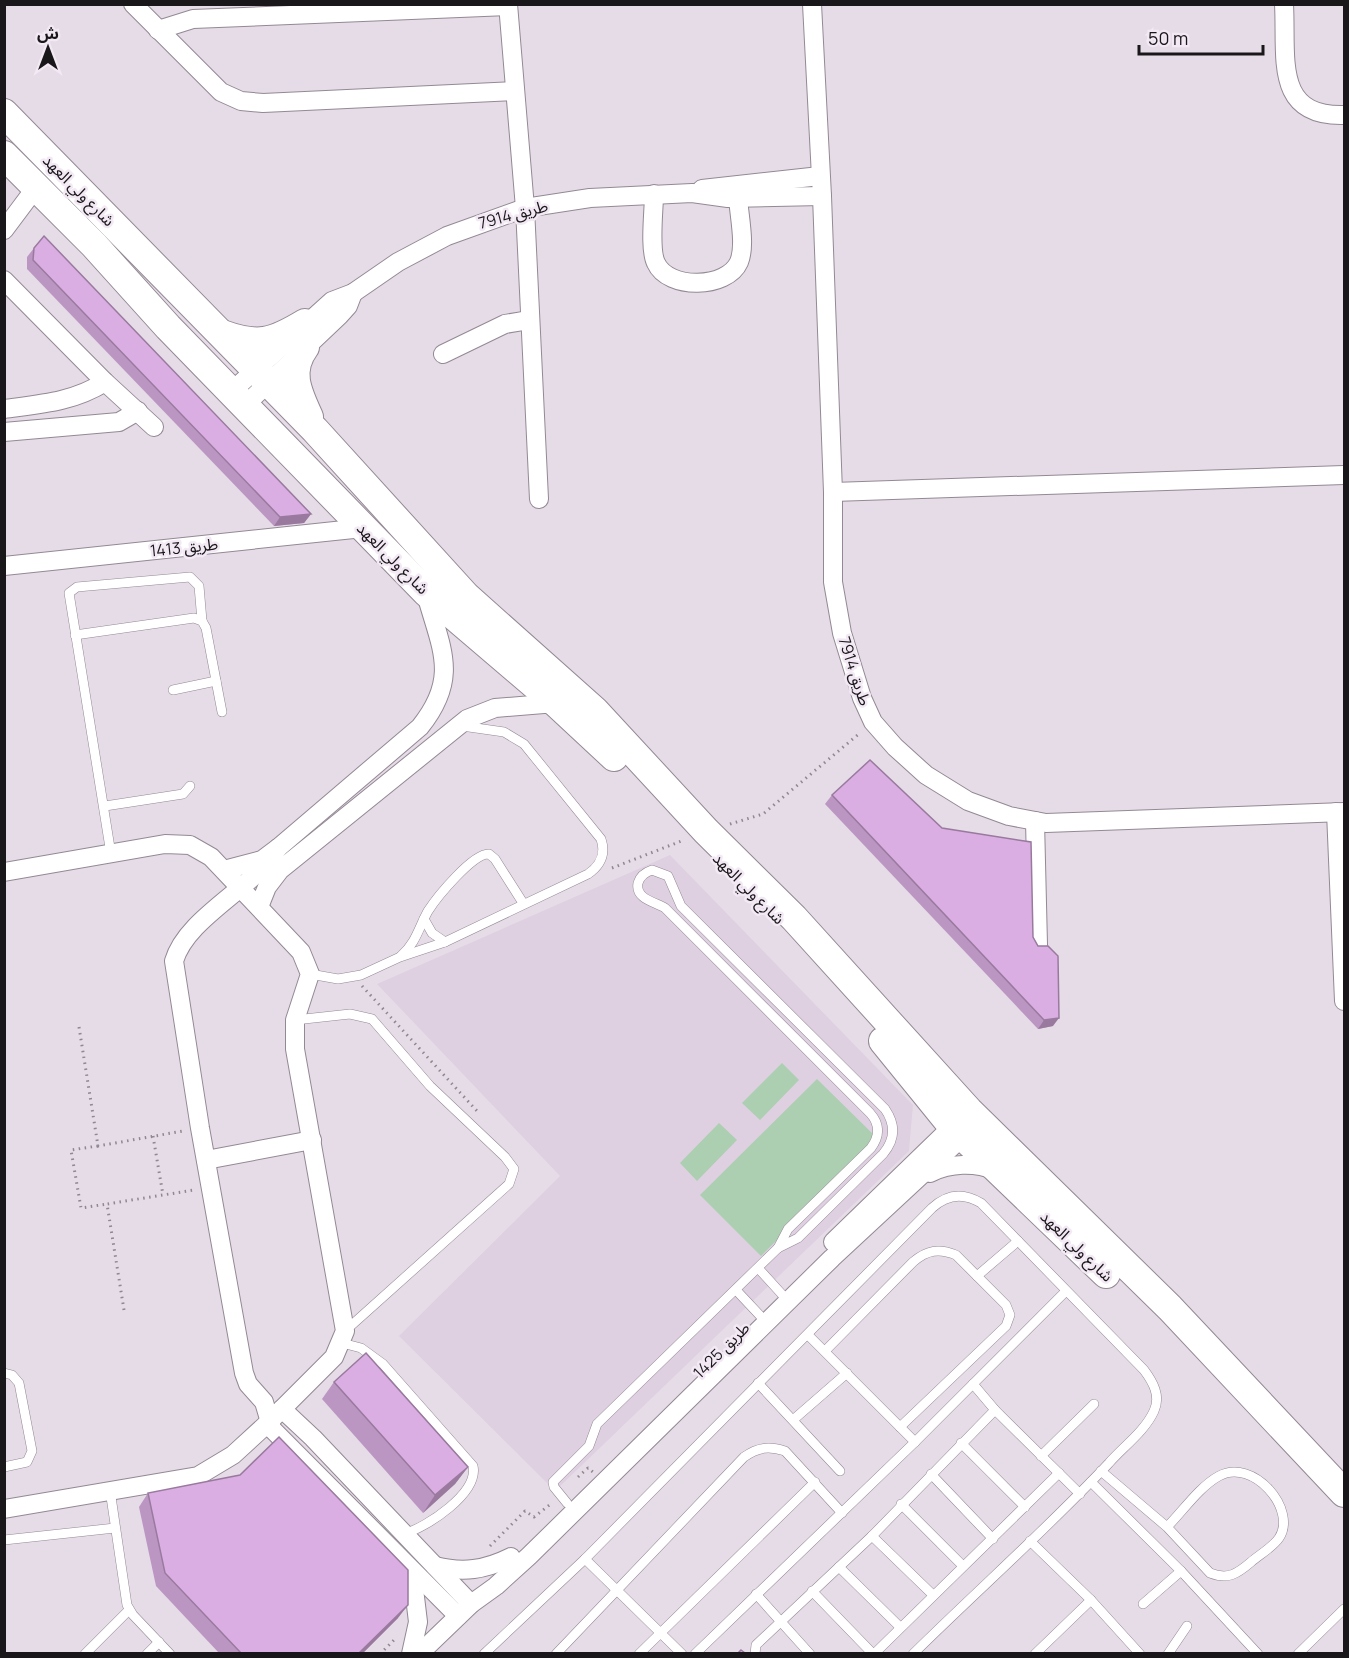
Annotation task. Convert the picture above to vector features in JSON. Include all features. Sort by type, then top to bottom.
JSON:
[{"type":"main road","name":"شارع ولي العهد","points":[[4,113],[315,430],[466,596],[595,711],[670,802]]},
{"type":"main road","name":"شارع ولي العهد","points":[[16,172],[426,592],[670,802],[784,923],[966,1124],[1170,1308],[1344,1493]]},
{"type":"main road","points":[[16,172],[42,173],[106,234],[158,269]]},
{"type":"main road","points":[[222,334],[239,340],[264,342],[305,335],[298,357],[296,388],[315,430]]},
{"type":"main road","name":"شارع ولي العهد","points":[[966,1124],[1002,1174],[1173,1336],[1240,1382]]},
{"type":"street","points":[[133,4],[221,92],[252,103],[515,91]]},
{"type":"street","name":"طريق 7914","points":[[812,4],[833,492],[833,582],[842,633],[862,698],[873,722],[895,747],[926,775],[968,801],[1009,816],[1046,823],[1340,812],[1344,1001]]},
{"type":"street","points":[[1284,4],[1288,78],[1295,98],[1312,112],[1344,115]]},
{"type":"street","points":[[158,30],[194,19],[508,5],[525,208],[539,499]]},
{"type":"street","points":[[4,230],[16,172]]},
{"type":"street","name":"طريق 7914","points":[[692,193],[718,185],[820,176]]},
{"type":"street","name":"طريق 7914","points":[[237,399],[305,335],[344,311],[353,293],[422,248],[472,225],[525,208],[590,198],[692,193],[738,197],[822,196]]},
{"type":"street","points":[[654,194],[656,263],[664,275],[681,281],[717,280],[730,274],[739,261],[738,197]]},
{"type":"street","points":[[4,280],[105,382],[154,427]]},
{"type":"street","points":[[443,354],[505,324],[529,320]]},
{"type":"street","points":[[4,409],[58,402],[87,393],[105,382]]},
{"type":"street","points":[[4,432],[119,422],[138,411]]},
{"type":"street","points":[[833,492],[1344,475]]},
{"type":"street","name":"طريق 1413","points":[[4,566],[363,528]]},
{"type":"street","points":[[224,870],[261,860],[278,848],[420,726],[435,707],[444,683],[444,658],[426,592]]},
{"type":"street","points":[[259,907],[267,887],[280,870],[456,726],[495,708],[556,703]]},
{"type":"street","points":[[420,726],[434,743]]},
{"type":"street","points":[[1035,821],[1038,945]]},
{"type":"street","points":[[4,872],[165,844],[184,844],[201,849],[224,870],[301,952],[310,974],[295,1020],[295,1049],[344,1337],[334,1358],[275,1416],[217,1467],[198,1476],[4,1509]]},
{"type":"street","points":[[278,848],[266,865],[183,940],[174,961],[200,1128],[244,1373],[248,1384],[409,1569],[470,1605]]},
{"type":"street","name":"طريق 1425","points":[[784,1297],[922,1176],[966,1124]]},
{"type":"street","name":"طريق 1425","points":[[470,1605],[511,1557],[966,1124]]},
{"type":"street","points":[[206,1160],[312,1140]]},
{"type":"street","points":[[922,1176],[938,1169],[963,1165],[988,1168],[1002,1174]]},
{"type":"street","name":"طريق 1425","points":[[419,1653],[470,1605],[496,1586],[529,1556],[762,1318]]},
{"type":"street","points":[[298,1392],[303,1416],[313,1438]]},
{"type":"street","points":[[275,1416],[313,1438],[470,1605]]},
{"type":"street","points":[[411,1653],[418,1622],[409,1569],[421,1552]]},
{"type":"street","points":[[435,1566],[450,1570],[474,1570],[511,1557]]},
{"type":"lane","points":[[111,854],[105,806],[68,600],[71,591],[77,587],[190,577],[199,586],[202,621],[206,628],[222,712]]},
{"type":"lane","points":[[75,635],[194,618],[202,621]]},
{"type":"lane","points":[[173,690],[216,681]]},
{"type":"lane","points":[[310,974],[327,978],[350,978],[400,957],[445,942],[595,870],[603,855],[601,839],[524,744],[495,729],[456,726]]},
{"type":"lane","points":[[105,806],[183,794],[190,786]]},
{"type":"lane","points":[[400,957],[413,944],[424,919],[439,896],[482,854],[489,854],[495,859],[523,903]]},
{"type":"lane","points":[[567,1503],[554,1487],[553,1482],[589,1446],[597,1424],[778,1248],[788,1229],[871,1148],[877,1137],[877,1124],[870,1113],[660,905],[649,901],[640,893],[638,883],[647,872],[657,871],[668,876],[681,906],[885,1109],[892,1124],[892,1139],[883,1154],[798,1238],[778,1248]]},
{"type":"lane","points":[[660,905],[675,896]]},
{"type":"lane","points":[[424,919],[432,933],[445,942]]},
{"type":"lane","points":[[295,1020],[350,1014],[372,1019],[430,1086],[506,1157],[514,1169],[509,1184],[344,1337],[383,1364],[473,1466],[474,1477],[469,1487],[435,1519],[404,1534]]},
{"type":"lane","points":[[484,1653],[585,1559],[932,1208],[950,1196],[971,1197],[981,1203],[1065,1292],[1144,1370],[1153,1381],[1157,1396],[1154,1410],[1146,1423],[1080,1494],[913,1653]]},
{"type":"lane","points":[[977,1276],[1018,1241]]},
{"type":"lane","points":[[825,1351],[922,1254],[945,1250],[956,1255],[1006,1305],[1010,1315],[1009,1321],[900,1427]]},
{"type":"lane","points":[[758,1268],[784,1297]]},
{"type":"lane","points":[[736,1290],[762,1318]]},
{"type":"lane","points":[[695,1653],[915,1442],[1065,1292]]},
{"type":"lane","points":[[808,1335],[915,1442]]},
{"type":"lane","points":[[4,1373],[12,1375],[19,1383],[32,1452],[27,1462],[4,1467]]},
{"type":"lane","points":[[793,1420],[847,1373]]},
{"type":"lane","points":[[758,1383],[840,1472]]},
{"type":"lane","points":[[973,1384],[995,1410],[1080,1494]]},
{"type":"lane","points":[[1041,1456],[1094,1404]]},
{"type":"lane","points":[[755,1653],[756,1645],[872,1536],[995,1410]]},
{"type":"lane","points":[[961,1443],[1025,1507]]},
{"type":"lane","points":[[556,1653],[744,1457],[753,1451],[774,1448],[785,1452],[842,1513]]},
{"type":"lane","points":[[1101,1471],[1167,1527],[1210,1573],[1228,1577],[1237,1574],[1279,1539],[1283,1515],[1280,1504],[1254,1475],[1232,1472],[1212,1481],[1167,1527]]},
{"type":"lane","points":[[812,1592],[874,1653],[1059,1473]]},
{"type":"lane","points":[[931,1474],[993,1539]]},
{"type":"lane","points":[[639,1653],[815,1482]]},
{"type":"lane","points":[[1091,1482],[1181,1571],[1258,1653]]},
{"type":"lane","points":[[110,1490],[120,1567],[129,1610],[170,1653]]},
{"type":"lane","points":[[902,1504],[963,1566]]},
{"type":"lane","points":[[4,1540],[115,1528]]},
{"type":"lane","points":[[872,1536],[933,1595]]},
{"type":"lane","points":[[1030,1541],[1091,1600],[1140,1653]]},
{"type":"lane","points":[[585,1559],[682,1653]]},
{"type":"lane","points":[[839,1567],[900,1627]]},
{"type":"lane","points":[[1143,1604],[1181,1571]]},
{"type":"lane","points":[[756,1594],[810,1653]]},
{"type":"lane","points":[[1035,1653],[1091,1600]]},
{"type":"lane","points":[[1298,1653],[1344,1609]]},
{"type":"lane","points":[[85,1653],[129,1610]]},
{"type":"lane","points":[[1168,1653],[1187,1626]]},
{"type":"lane","points":[[147,1653],[159,1642]]},
{"type":"path","points":[[610,869],[701,833],[763,814],[873,722]]},
{"type":"path","points":[[372,981],[361,987],[481,1115]]},
{"type":"path","points":[[79,1027],[98,1146]]},
{"type":"path","points":[[200,1128],[71,1150],[81,1208],[210,1186]]},
{"type":"path","points":[[153,1136],[163,1195]]},
{"type":"path","points":[[107,1204],[124,1310]]},
{"type":"shaded area","points":[[670,855],[913,1105],[909,1151],[555,1491],[399,1336],[560,1176],[377,984]]},
{"type":"green space","points":[[782,1063],[799,1080],[760,1120],[742,1103]]},
{"type":"green space","points":[[817,1079],[878,1139],[761,1256],[700,1195]]},
{"type":"green space","points":[[719,1123],[737,1140],[697,1181],[680,1163]]},
{"type":"building","points":[[44,236],[311,514],[280,517],[33,260],[34,248]]},
{"type":"building","points":[[870,760],[942,828],[1031,842],[1033,937],[1038,946],[1048,946],[1058,956],[1059,1018],[1044,1020],[832,795]]},
{"type":"building","points":[[366,1353],[468,1467],[435,1495],[334,1382]]},
{"type":"building","points":[[279,1437],[408,1570],[408,1605],[359,1653],[241,1653],[165,1573],[148,1493],[240,1475]]}]
